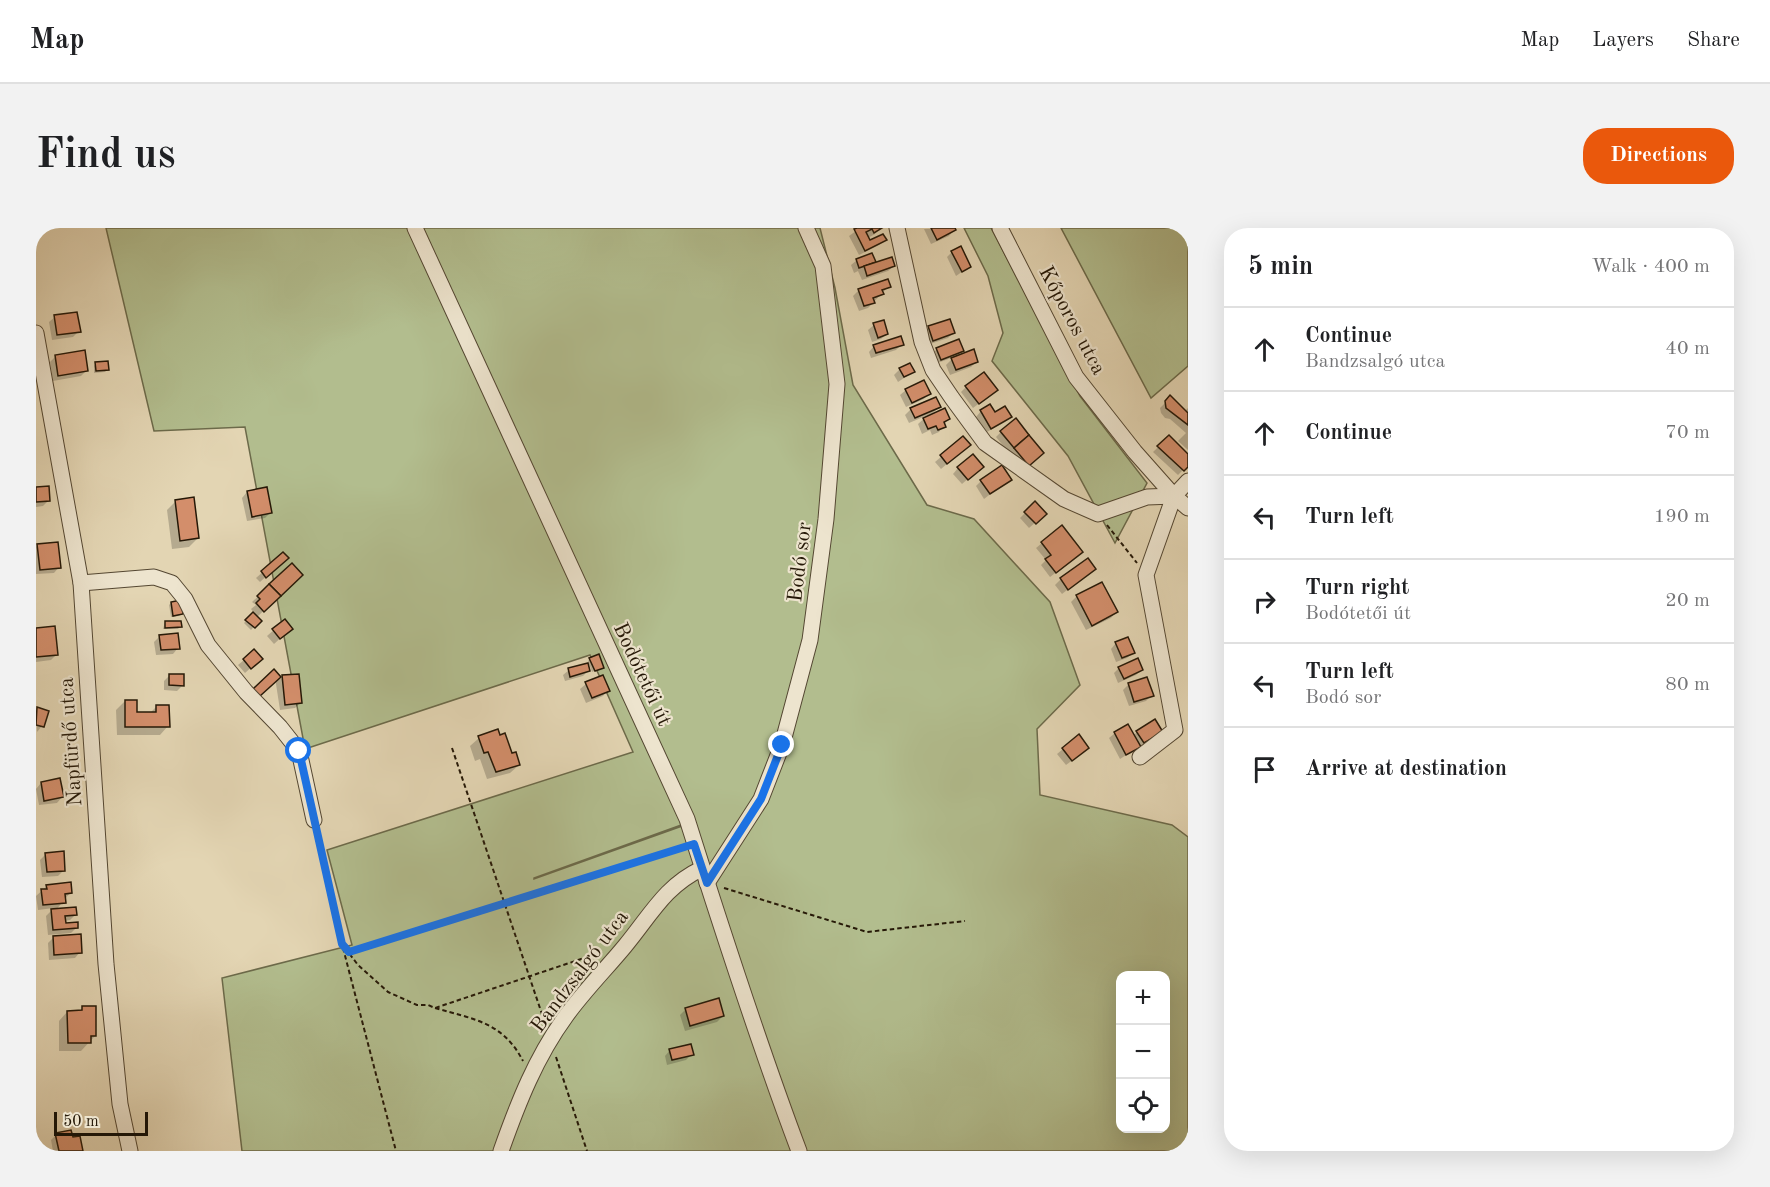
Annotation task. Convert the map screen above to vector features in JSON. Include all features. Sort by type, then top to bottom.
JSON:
[{"type":"street","name":"Bodótetői út","points":[[415,228],[687,819],[704,876],[799,1151]]},
{"type":"street","name":"Bodó sor","points":[[704,876],[761,799],[782,745],[810,640],[826,519],[837,384],[823,266],[806,228]]},
{"type":"street","points":[[897,228],[922,342],[933,370],[985,443],[1064,499],[1098,514],[1147,497],[1174,496]]},
{"type":"street","name":"Kőporos utca","points":[[1000,228],[1077,377],[1135,452],[1174,496],[1188,508]]},
{"type":"street","name":"Napfürdő utca","points":[[36,333],[81,583],[106,964],[120,1104],[130,1151]]},
{"type":"street","points":[[1140,757],[1175,730],[1146,575],[1174,496],[1188,481]]},
{"type":"street","points":[[81,583],[154,577],[172,583],[185,599],[208,645],[299,751],[314,820]]},
{"type":"street","name":"Bandzsalgó utca","points":[[501,1151],[530,1074],[566,1016],[627,944],[661,898],[684,877],[704,876]]},
{"type":"path","points":[[1098,514],[1146,575]]},
{"type":"path","points":[[452,748],[505,904]]},
{"type":"path","points":[[314,820],[342,944],[396,1151]]},
{"type":"path","points":[[349,952],[694,844]]},
{"type":"path","points":[[704,876],[867,932],[965,921]]},
{"type":"path","points":[[342,944],[358,965],[388,992],[417,1005],[428,1005],[489,1024],[508,1038],[530,1074]]},
{"type":"path","points":[[435,1008],[605,951]]},
{"type":"green space","points":[[106,228],[820,228],[835,288],[853,385],[927,505],[974,519],[1050,602],[1080,685],[1037,729],[1040,795],[1172,825],[1188,837],[1188,1151],[242,1151],[222,978],[352,945],[327,850],[633,752],[590,655],[305,749],[245,427],[154,431]],"holes":[[[684,824],[682,826],[534,879]]]},
{"type":"green space","points":[[964,228],[991,228],[1080,396],[1147,483],[1115,543],[1068,456],[992,361],[1003,333],[988,276]]},
{"type":"green space","points":[[1061,228],[1188,228],[1188,366],[1151,398]]},
{"type":"building","points":[[882,228],[874,233],[872,229],[866,232],[870,240],[883,234],[887,240],[865,251],[854,229]]},
{"type":"building","points":[[931,228],[955,228],[956,230],[937,240]]},
{"type":"building","points":[[961,246],[971,267],[962,272],[951,251]]},
{"type":"building","points":[[872,253],[876,262],[859,268],[856,259]]},
{"type":"building","points":[[892,257],[895,266],[867,276],[864,266]]},
{"type":"building","points":[[888,279],[891,287],[882,290],[884,294],[873,298],[875,303],[864,306],[858,289]]},
{"type":"building","points":[[77,312],[81,332],[57,335],[54,315]]},
{"type":"building","points":[[950,319],[955,333],[933,341],[928,326]]},
{"type":"building","points":[[884,320],[888,334],[878,338],[873,323]]},
{"type":"building","points":[[901,336],[904,345],[876,353],[873,345]]},
{"type":"building","points":[[959,339],[964,351],[941,360],[936,348]]},
{"type":"building","points":[[974,349],[978,362],[956,370],[951,358]]},
{"type":"building","points":[[85,350],[88,371],[58,376],[55,355]]},
{"type":"building","points":[[108,361],[109,370],[96,371],[95,362]]},
{"type":"building","points":[[910,363],[915,372],[904,377],[899,368]]},
{"type":"building","points":[[984,372],[998,390],[979,404],[965,386]]},
{"type":"building","points":[[924,380],[931,394],[912,403],[905,389]]},
{"type":"building","points":[[1170,395],[1188,413],[1188,425],[1166,408],[1165,401]]},
{"type":"building","points":[[936,397],[941,407],[915,418],[910,408]]},
{"type":"building","points":[[990,404],[995,412],[1005,406],[1012,417],[991,429],[980,410]]},
{"type":"building","points":[[945,408],[950,419],[944,422],[946,427],[938,430],[936,426],[928,429],[923,418]]},
{"type":"building","points":[[1016,418],[1029,435],[1014,448],[1000,431]]},
{"type":"building","points":[[1029,435],[1044,453],[1029,466],[1014,448]]},
{"type":"building","points":[[1169,435],[1188,454],[1188,467],[1184,471],[1157,446]]},
{"type":"building","points":[[963,436],[971,445],[947,464],[940,455]]},
{"type":"building","points":[[973,454],[984,467],[968,480],[957,467]]},
{"type":"building","points":[[1002,465],[1012,480],[990,494],[980,480]]},
{"type":"building","points":[[49,486],[50,501],[36,502],[36,487]]},
{"type":"building","points":[[267,487],[272,513],[252,517],[247,491]]},
{"type":"building","points":[[194,497],[199,538],[180,541],[175,500]]},
{"type":"building","points":[[1035,501],[1047,514],[1036,524],[1024,512]]},
{"type":"building","points":[[1062,525],[1083,552],[1056,573],[1045,559],[1051,555],[1041,542]]},
{"type":"building","points":[[58,542],[61,568],[40,570],[37,544]]},
{"type":"building","points":[[283,552],[289,558],[266,578],[261,571]]},
{"type":"building","points":[[1088,558],[1096,569],[1068,590],[1060,578]]},
{"type":"building","points":[[292,563],[303,575],[281,596],[269,584]]},
{"type":"building","points":[[1102,582],[1118,612],[1092,626],[1076,595]]},
{"type":"building","points":[[269,584],[281,596],[264,612],[256,603],[260,599],[257,596]]},
{"type":"building","points":[[181,600],[183,614],[173,616],[171,602]]},
{"type":"building","points":[[253,612],[262,621],[255,628],[245,620]]},
{"type":"building","points":[[285,619],[293,629],[280,639],[272,629]]},
{"type":"building","points":[[165,621],[181,621],[182,627],[165,628]]},
{"type":"building","points":[[55,626],[58,655],[36,657],[36,628]]},
{"type":"building","points":[[178,633],[180,649],[161,650],[159,635]]},
{"type":"building","points":[[1128,637],[1135,653],[1122,658],[1115,642]]},
{"type":"building","points":[[254,649],[263,659],[251,669],[243,659]]},
{"type":"building","points":[[599,654],[604,668],[595,671],[589,658]]},
{"type":"building","points":[[1138,658],[1143,670],[1124,679],[1118,667]]},
{"type":"building","points":[[588,663],[590,671],[570,677],[568,668]]},
{"type":"building","points":[[274,669],[281,677],[260,696],[253,689]]},
{"type":"building","points":[[169,674],[184,674],[184,686],[169,685]]},
{"type":"building","points":[[299,674],[302,703],[285,705],[282,675]]},
{"type":"building","points":[[603,675],[610,691],[592,698],[585,682]]},
{"type":"building","points":[[1147,677],[1154,696],[1134,702],[1128,683]]},
{"type":"building","points":[[125,700],[137,700],[137,712],[156,712],[156,705],[169,705],[170,727],[125,727]]},
{"type":"building","points":[[37,707],[49,711],[44,727],[36,725]]},
{"type":"building","points":[[1155,719],[1163,732],[1144,743],[1136,731]]},
{"type":"building","points":[[1128,724],[1141,747],[1126,755],[1114,732]]},
{"type":"building","points":[[498,729],[500,735],[505,733],[512,753],[516,752],[520,765],[496,772],[488,752],[484,753],[478,736]]},
{"type":"building","points":[[1079,734],[1089,748],[1072,761],[1062,748]]},
{"type":"building","points":[[60,778],[64,797],[44,801],[41,782]]},
{"type":"building","points":[[64,851],[65,871],[47,872],[45,853]]},
{"type":"building","points":[[71,882],[72,893],[65,894],[66,903],[43,905],[41,889],[47,889],[46,885]]},
{"type":"building","points":[[76,907],[77,915],[65,916],[66,923],[78,922],[78,928],[53,930],[51,909]]},
{"type":"building","points":[[81,934],[82,953],[54,955],[53,936]]},
{"type":"building","points":[[719,998],[724,1016],[690,1026],[685,1008]]},
{"type":"building","points":[[82,1006],[96,1006],[96,1036],[91,1036],[91,1043],[68,1043],[67,1011],[82,1010]]},
{"type":"building","points":[[691,1044],[694,1055],[672,1060],[669,1049]]},
{"type":"building","points":[[71,1130],[73,1137],[80,1136],[83,1151],[59,1151],[55,1133]]},
{"type":"route","points":[[299,751],[342,944],[349,952],[694,844],[707,883],[761,799],[782,745]]}]
